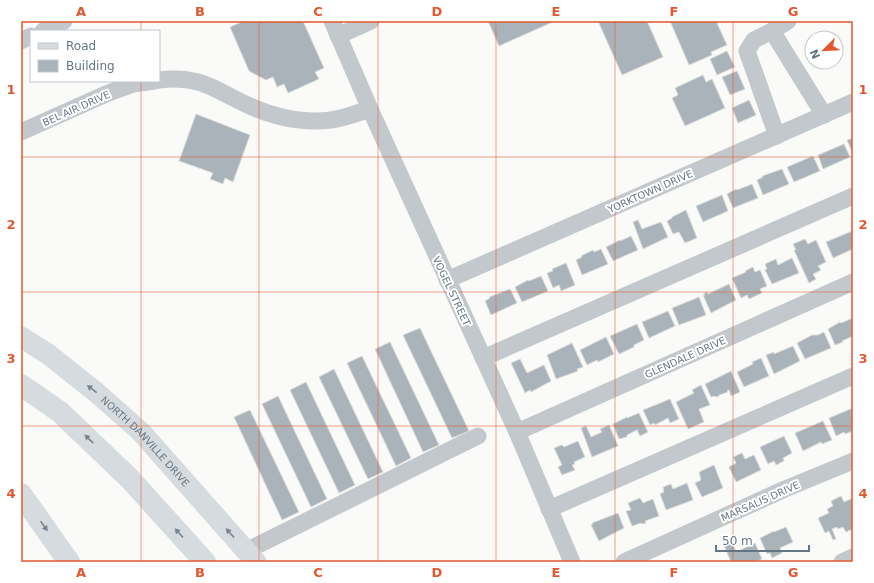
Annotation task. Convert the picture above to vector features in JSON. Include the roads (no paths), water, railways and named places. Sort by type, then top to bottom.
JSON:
[{"type":"highway","points":[[21,385],[60,412],[130,479],[205,562]]},
{"type":"highway","points":[[21,494],[69,562]]},
{"type":"main road","name":"NORTH DANVILLE DRIVE","points":[[21,337],[48,354],[97,393],[141,432],[251,556]]},
{"type":"street","points":[[45,30],[64,21]]},
{"type":"street","points":[[335,28],[371,21]]},
{"type":"street","points":[[777,136],[747,51],[754,40],[788,21]]},
{"type":"street","name":"VOGEL STREET","points":[[335,28],[516,432],[572,562]]},
{"type":"street","points":[[772,31],[824,115]]},
{"type":"street","points":[[21,41],[30,36]]},
{"type":"street","points":[[160,80],[189,79],[209,85],[256,109],[282,117],[313,121],[339,119],[370,109]]},
{"type":"street","name":"BEL AIR DRIVE","points":[[21,132],[106,94],[133,84],[148,82]]},
{"type":"street","name":"YORKTOWN DRIVE","points":[[447,280],[853,102]]},
{"type":"street","points":[[483,358],[853,196]]},
{"type":"street","name":"GLENDALE DRIVE","points":[[516,432],[853,282]]},
{"type":"street","points":[[549,508],[853,376]]},
{"type":"street","points":[[251,556],[478,436]]},
{"type":"street","name":"MARSALIS DRIVE","points":[[624,562],[853,461]]},
{"type":"street","points":[[842,562],[853,557]]}]
